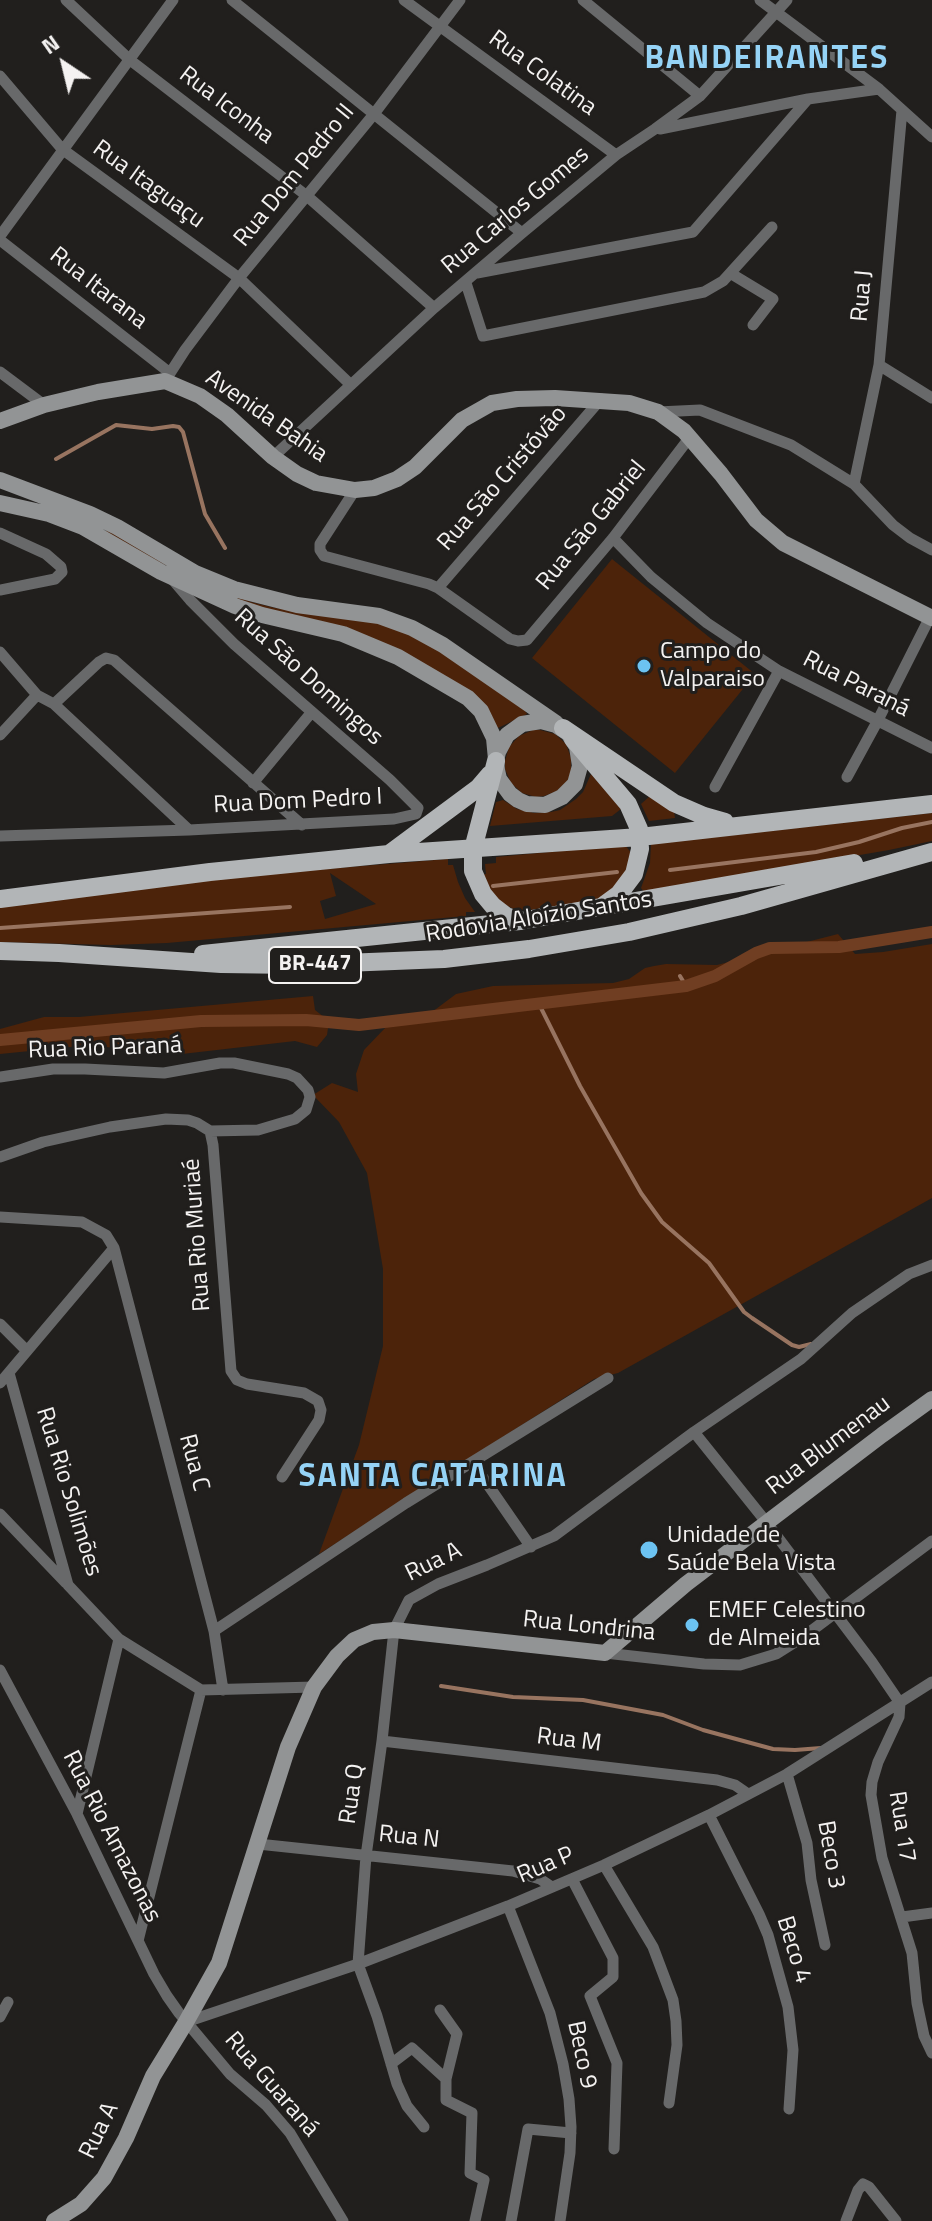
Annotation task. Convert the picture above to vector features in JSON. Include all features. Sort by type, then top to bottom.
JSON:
[{"type":"main road","points":[[568,734],[674,803],[704,816],[740,824]]},
{"type":"main road","points":[[568,734],[628,804],[637,821],[640,837],[634,874],[619,894],[598,908]]},
{"type":"main road","points":[[496,761],[473,849],[473,871],[483,894],[493,906],[506,916],[520,921]]},
{"type":"main road","points":[[389,854],[478,788],[496,761]]},
{"type":"main road","points":[[0,899],[210,872],[389,854],[640,837],[932,804]]},
{"type":"main road","points":[[149,960],[520,921],[932,850]]},
{"type":"main road","name":"Rodovia Aloízio Santos","points":[[0,951],[221,964],[295,965],[444,959],[629,932],[741,906],[932,850]]},
{"type":"street","name":"Rua Iconha","points":[[66,0],[130,60],[307,196],[434,308]]},
{"type":"street","points":[[0,238],[173,0]]},
{"type":"street","points":[[232,0],[522,233]]},
{"type":"street","name":"Rua Colatina","points":[[404,0],[616,155]]},
{"type":"street","name":"Rua Dom Pedro II","points":[[167,377],[239,278],[374,114],[460,0]]},
{"type":"street","points":[[583,0],[700,96]]},
{"type":"street","points":[[760,0],[879,89],[932,137]]},
{"type":"street","name":"Rua Carlos Gomes","points":[[273,457],[434,308],[522,233],[616,155],[700,96],[787,0]]},
{"type":"street","name":"Rua Itaguaçu","points":[[0,76],[62,149],[239,278],[351,385]]},
{"type":"street","points":[[655,129],[808,99],[879,89]]},
{"type":"street","points":[[477,273],[693,232],[808,99]]},
{"type":"street","name":"Rua J","points":[[854,484],[879,365],[902,110]]},
{"type":"street","points":[[466,283],[483,336],[704,292],[723,281],[772,227]]},
{"type":"street","name":"Rua Itarana","points":[[0,238],[167,377]]},
{"type":"street","points":[[730,273],[773,299],[753,325]]},
{"type":"street","points":[[879,365],[932,398]]},
{"type":"street","points":[[0,372],[44,405]]},
{"type":"street","name":"Avenida Bahia","points":[[0,421],[44,405],[167,377],[227,415],[273,457],[312,481],[355,490],[374,488],[397,479],[415,467],[462,420],[492,403],[517,399],[601,399],[629,403],[658,412],[684,432],[744,505],[783,543],[931,617]]},
{"type":"street","name":"Rua São Cristóvão","points":[[438,588],[601,399]]},
{"type":"street","name":"Rua São Gabriel","points":[[438,588],[510,639],[527,640],[613,538],[684,432],[677,420],[686,409]]},
{"type":"street","points":[[658,412],[700,410],[791,445],[854,484],[893,525],[932,550]]},
{"type":"street","points":[[0,480],[90,514],[186,568],[234,589],[297,605],[371,614],[412,628],[443,645],[568,734],[580,756],[575,784],[562,797],[545,805],[527,804],[510,794],[499,779],[491,728],[474,703],[398,657],[343,634],[262,615],[208,595],[83,527],[49,514],[0,503]]},
{"type":"street","points":[[355,490],[320,544],[324,556],[438,588]]},
{"type":"street","points":[[0,533],[46,554],[61,567],[62,572],[55,579],[0,590]]},
{"type":"street","name":"Rua Paraná","points":[[613,538],[651,577],[707,623],[779,671],[932,748]]},
{"type":"street","name":"Rua São Domingos","points":[[169,576],[234,644],[390,780],[418,811]]},
{"type":"street","points":[[847,777],[931,617]]},
{"type":"street","name":"Rua Dom Pedro I","points":[[1,655],[37,695],[54,704],[189,830],[394,819],[410,817],[418,811]]},
{"type":"street","points":[[54,704],[99,662],[106,658],[114,660],[302,825]]},
{"type":"street","points":[[715,787],[779,671]]},
{"type":"street","points":[[0,735],[37,695]]},
{"type":"street","points":[[253,783],[311,713]]},
{"type":"street","points":[[496,761],[507,735],[522,724],[541,721],[568,734]]},
{"type":"street","points":[[0,836],[189,830]]},
{"type":"street","name":"Rua Rio Paraná","points":[[0,1077],[53,1069],[164,1073],[234,1063],[288,1074],[303,1083],[310,1097],[302,1115],[295,1119],[258,1130],[210,1131]]},
{"type":"street","name":"Rua Rio Muriaé","points":[[0,1157],[43,1142],[110,1127],[166,1119],[188,1120],[210,1131],[231,1371],[237,1380],[247,1384],[304,1393],[318,1401],[321,1410],[319,1420],[282,1477]]},
{"type":"street","points":[[0,1217],[82,1222],[106,1235],[114,1248],[0,1383]]},
{"type":"street","name":"Rua C","points":[[114,1248],[214,1631],[223,1690]]},
{"type":"street","name":"Rua A","points":[[54,2221],[81,2204],[104,2178],[126,2138],[153,2076],[219,1963],[288,1747],[314,1687],[337,1656],[354,1640],[373,1632],[394,1630],[409,1600],[438,1584],[554,1536],[694,1432],[801,1359],[852,1313],[909,1274],[932,1265]]},
{"type":"street","points":[[0,1324],[26,1350]]},
{"type":"street","name":"Rua Rio Solimões","points":[[9,1373],[68,1585],[119,1639],[201,1690]]},
{"type":"street","points":[[214,1631],[406,1503],[608,1378]]},
{"type":"street","name":"Rua Blumenau","points":[[605,1653],[686,1584],[932,1399]]},
{"type":"street","points":[[694,1432],[767,1523],[900,1703],[932,1682]]},
{"type":"street","points":[[473,1463],[531,1547]]},
{"type":"street","points":[[0,1514],[68,1585]]},
{"type":"street","name":"Rua Londrina","points":[[394,1630],[704,1664],[740,1665],[776,1654],[803,1637],[932,1541]]},
{"type":"street","name":"Rua Q","points":[[358,1964],[366,1856],[394,1630]]},
{"type":"street","points":[[77,1814],[119,1639]]},
{"type":"street","name":"Rua Rio Amazonas","points":[[0,1670],[77,1814],[167,1996],[186,2022]]},
{"type":"street","points":[[138,1941],[201,1690],[314,1687]]},
{"type":"street","name":"Rua P","points":[[186,2022],[358,1964],[604,1865],[787,1774],[900,1703]]},
{"type":"street","name":"Rua 17","points":[[900,1703],[899,1717],[878,1762],[871,1795],[882,1858],[912,1953],[917,2003],[932,2053]]},
{"type":"street","name":"Rua M","points":[[382,1741],[717,1780],[735,1785],[748,1794]]},
{"type":"street","name":"Beco 3","points":[[787,1774],[807,1843],[811,1880],[825,1945]]},
{"type":"street","name":"Beco 4","points":[[709,1815],[764,1924],[788,2007],[793,2050],[789,2109]]},
{"type":"street","name":"Rua N","points":[[258,1844],[513,1871],[540,1879],[552,1887]]},
{"type":"street","points":[[604,1865],[653,1947],[673,2000],[677,2045],[669,2103]]},
{"type":"street","points":[[572,1879],[613,1958],[613,1977],[590,1996],[617,2063],[614,2149]]},
{"type":"street","name":"Beco 9","points":[[508,1906],[550,2013],[565,2076],[571,2133],[560,2221]]},
{"type":"street","points":[[902,1917],[932,1913]]},
{"type":"street","points":[[358,1964],[397,2084],[407,2106],[424,2127]]},
{"type":"street","points":[[0,2017],[8,2002]]},
{"type":"street","points":[[440,2010],[457,2034],[446,2079],[446,2100],[472,2113],[470,2173],[484,2180],[475,2221]]},
{"type":"street","name":"Rua Guaraná","points":[[186,2022],[230,2074],[266,2105],[290,2133],[343,2221]]},
{"type":"street","points":[[391,2064],[412,2048],[446,2079]]},
{"type":"street","points":[[511,2221],[528,2129],[571,2133]]},
{"type":"street","points":[[846,2221],[863,2184],[869,2187],[896,2221]]},
{"type":"shaded area","points":[[107,528],[226,592],[251,602],[371,620],[423,640],[527,714],[498,728],[398,650],[250,606],[155,560],[106,532]]},
{"type":"shaded area","name":"Campo do Valparaiso","points":[[612,559],[755,674],[675,773],[532,658]]},
{"type":"shaded area","points":[[533,730],[555,734],[566,744],[571,758],[568,780],[557,791],[536,797],[522,793],[511,783],[505,769],[509,747],[519,736]]},
{"type":"shaded area","points":[[591,774],[621,809],[612,816],[490,826],[496,802],[503,800],[517,809],[534,813],[560,810],[583,792]]},
{"type":"shaded area","points":[[650,796],[674,811],[675,818],[649,821],[641,804]]},
{"type":"shaded area","points":[[932,813],[932,841],[644,892],[641,888],[650,863],[651,844]]},
{"type":"shaded area","points":[[625,845],[632,854],[630,866],[610,894],[594,900],[529,910],[514,909],[501,903],[491,893],[480,875],[486,874],[485,864],[496,863],[496,857]]},
{"type":"shaded area","points":[[448,859],[448,865],[453,865],[465,898],[475,912],[466,912],[466,916],[167,943],[0,942],[0,907],[252,875]],"holes":[[[330,873],[376,904],[325,919],[320,901],[336,896]]]},
{"type":"shaded area","points":[[838,934],[855,954],[932,944],[932,1198],[618,1373],[594,1379],[319,1554],[359,1445],[383,1346],[383,1269],[367,1173],[339,1122],[313,1095],[332,1083],[358,1092],[356,1074],[364,1050],[386,1027],[432,1012],[456,994],[493,986],[613,983],[629,979],[654,966],[717,965]]},
{"type":"shaded area","points":[[313,996],[315,1010],[329,1021],[327,1035],[317,1047],[295,1041],[182,1054],[90,1045],[0,1054],[0,1029],[44,1017],[79,1017]]},
{"type":"waterway","points":[[56,459],[116,425],[152,429],[179,427],[183,432],[205,514],[225,548]]},
{"type":"waterway","points":[[670,870],[816,852],[932,822]]},
{"type":"waterway","points":[[493,886],[617,872]]},
{"type":"waterway","points":[[0,928],[290,907]]},
{"type":"waterway","points":[[0,1040],[201,1021],[306,1020],[359,1025],[686,986],[715,976],[770,948],[839,947],[932,932]]},
{"type":"waterway","points":[[680,976],[686,986]]},
{"type":"waterway","points":[[539,1004],[580,1086],[641,1193],[662,1222],[709,1263],[744,1312],[792,1345],[811,1344]]},
{"type":"waterway","points":[[441,1686],[513,1697],[583,1700],[663,1715],[703,1730],[773,1749],[821,1748]]},
{"type":"place","name":"Campo do Valparaiso","points":[[644,666]]},
{"type":"place","name":"Unidade de Saúde Bela Vista","points":[[649,1550]]},
{"type":"place","name":"EMEF Celestino de Almeida","points":[[692,1625]]},
{"type":"district","name":"BANDEIRANTES","points":[[767,60]]},
{"type":"district","name":"SANTA CATARINA","points":[[433,1478]]}]
